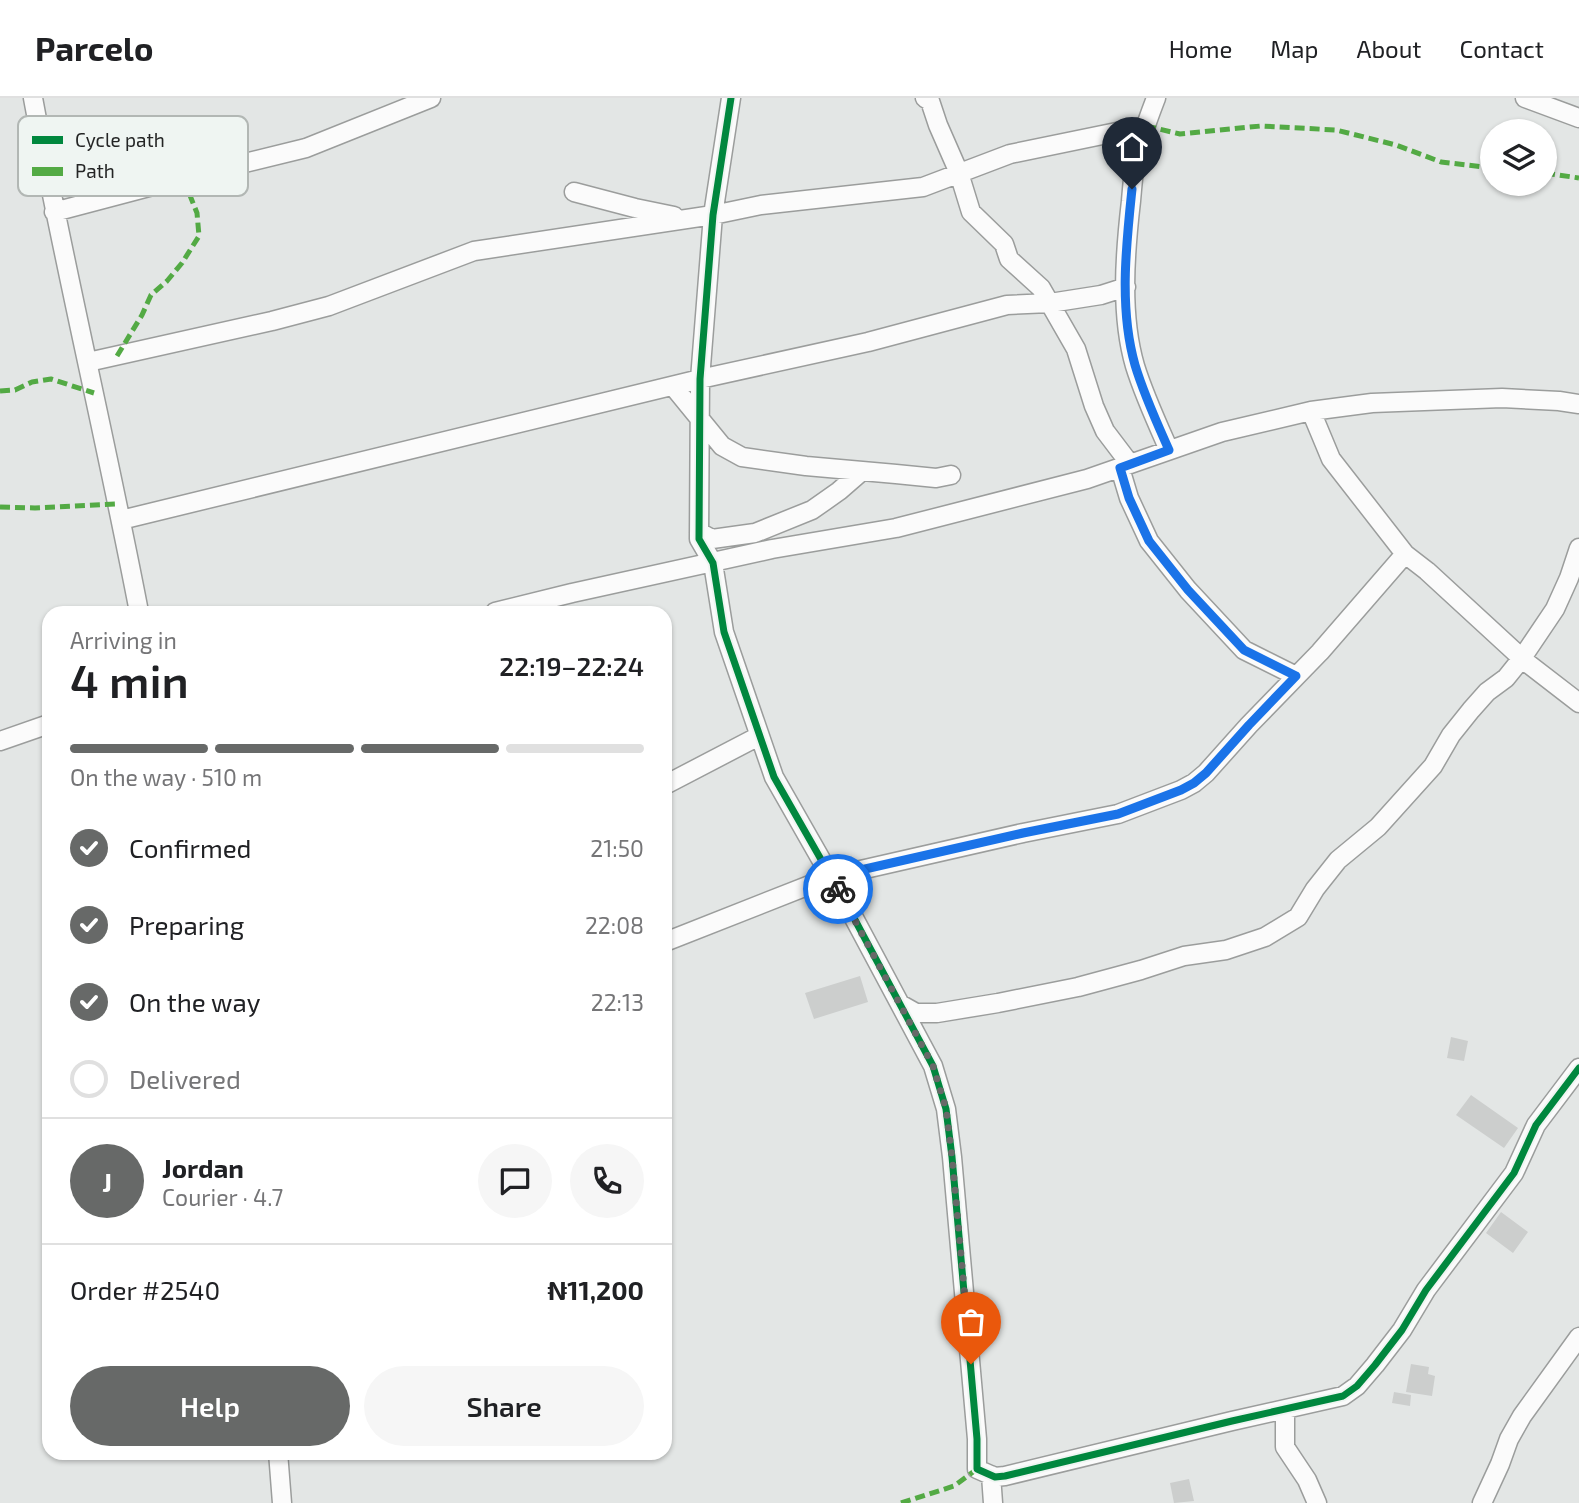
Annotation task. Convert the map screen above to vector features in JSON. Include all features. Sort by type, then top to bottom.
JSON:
[{"type":"street","points":[[33,98],[36,116]]},
{"type":"street","points":[[248,162],[306,148],[431,98]]},
{"type":"street","points":[[731,98],[713,215],[700,379],[699,540],[713,563],[724,632],[774,777],[847,905],[933,1066],[946,1109],[967,1314],[977,1469],[995,1477],[1015,1474],[1343,1396],[1357,1386],[1375,1366],[1402,1330],[1426,1290],[1514,1173],[1536,1125],[1579,1068]]},
{"type":"street","points":[[925,98],[930,101],[959,173],[971,212],[1004,244],[1009,259],[1041,288],[1076,349],[1094,406],[1125,466],[1129,498],[1149,541],[1188,590],[1244,650],[1296,676]]},
{"type":"street","points":[[1156,98],[1135,164],[1125,264],[1128,329],[1135,364],[1169,450]]},
{"type":"street","points":[[1525,98],[1579,118]]},
{"type":"street","points":[[88,362],[329,306],[474,251],[713,215],[761,205],[923,187],[1010,154],[1146,126]]},
{"type":"street","points":[[574,192],[688,219]]},
{"type":"street","points":[[51,196],[138,606]]},
{"type":"street","points":[[54,212],[113,196]]},
{"type":"street","points":[[121,520],[700,379],[868,342],[1007,305],[1050,303],[1101,295],[1126,287]]},
{"type":"street","points":[[673,386],[722,446],[742,457],[936,478],[951,475]]},
{"type":"street","points":[[519,606],[772,549],[896,528],[1087,480],[1222,432],[1311,411],[1372,403],[1502,398],[1579,404]]},
{"type":"street","points":[[1311,411],[1331,459],[1405,554],[1522,658],[1579,703]]},
{"type":"street","points":[[699,532],[712,540],[755,533],[812,510],[862,471]]},
{"type":"street","points":[[900,1004],[916,1013],[937,1013],[1078,987],[1184,956],[1226,950],[1265,937],[1298,917],[1315,889],[1338,860],[1378,827],[1433,766],[1457,726],[1488,692],[1506,678],[1522,658],[1555,609],[1579,548]]},
{"type":"street","points":[[672,939],[830,877],[1118,814],[1181,790],[1206,773],[1321,652],[1405,554]]},
{"type":"street","points":[[0,741],[42,726]]},
{"type":"street","points":[[672,781],[759,736]]},
{"type":"street","points":[[1482,1503],[1509,1439],[1522,1416],[1579,1337]]},
{"type":"street","points":[[1285,1410],[1285,1447],[1307,1480],[1317,1503]]},
{"type":"street","points":[[279,1460],[282,1503]]},
{"type":"street","points":[[991,1475],[993,1503]]},
{"type":"building","points":[[860,976],[868,1002],[814,1019],[805,993]]},
{"type":"building","points":[[1451,1037],[1468,1041],[1464,1061],[1447,1058]]},
{"type":"building","points":[[1471,1095],[1518,1128],[1504,1148],[1456,1115]]},
{"type":"building","points":[[1501,1212],[1528,1232],[1513,1253],[1486,1233]]},
{"type":"building","points":[[1411,1364],[1429,1367],[1428,1374],[1435,1376],[1432,1396],[1406,1392]]},
{"type":"building","points":[[1394,1392],[1411,1395],[1410,1406],[1392,1403]]},
{"type":"building","points":[[1189,1479],[1194,1501],[1174,1503],[1170,1483]]},
{"type":"marked path","points":[[1146,126],[1180,134],[1261,126],[1336,130],[1396,145],[1441,162],[1480,166]]},
{"type":"marked path","points":[[1557,175],[1579,178]]},
{"type":"marked path","points":[[117,356],[151,295],[182,263],[199,236],[197,213],[190,196]]},
{"type":"marked path","points":[[0,391],[15,390],[32,382],[51,379],[94,393]]},
{"type":"marked path","points":[[0,507],[117,504]]},
{"type":"marked path","points":[[901,1503],[954,1486],[977,1469]]},
{"type":"cycle path","points":[[731,98],[713,215],[700,379],[699,539],[713,563],[724,632],[774,777],[847,905],[933,1066],[946,1109],[977,1439],[977,1469],[995,1477],[1005,1476],[1343,1396],[1357,1386],[1402,1330],[1426,1290],[1514,1173],[1536,1125],[1579,1068]]},
{"type":"way so far","points":[[838,889],[933,1066],[946,1109],[971,1364]]},
{"type":"route","points":[[838,889],[830,877],[1118,814],[1181,790],[1206,773],[1296,676],[1244,650],[1188,590],[1149,541],[1129,498],[1120,468],[1169,450],[1135,364],[1128,329],[1125,264],[1132,189]]}]
